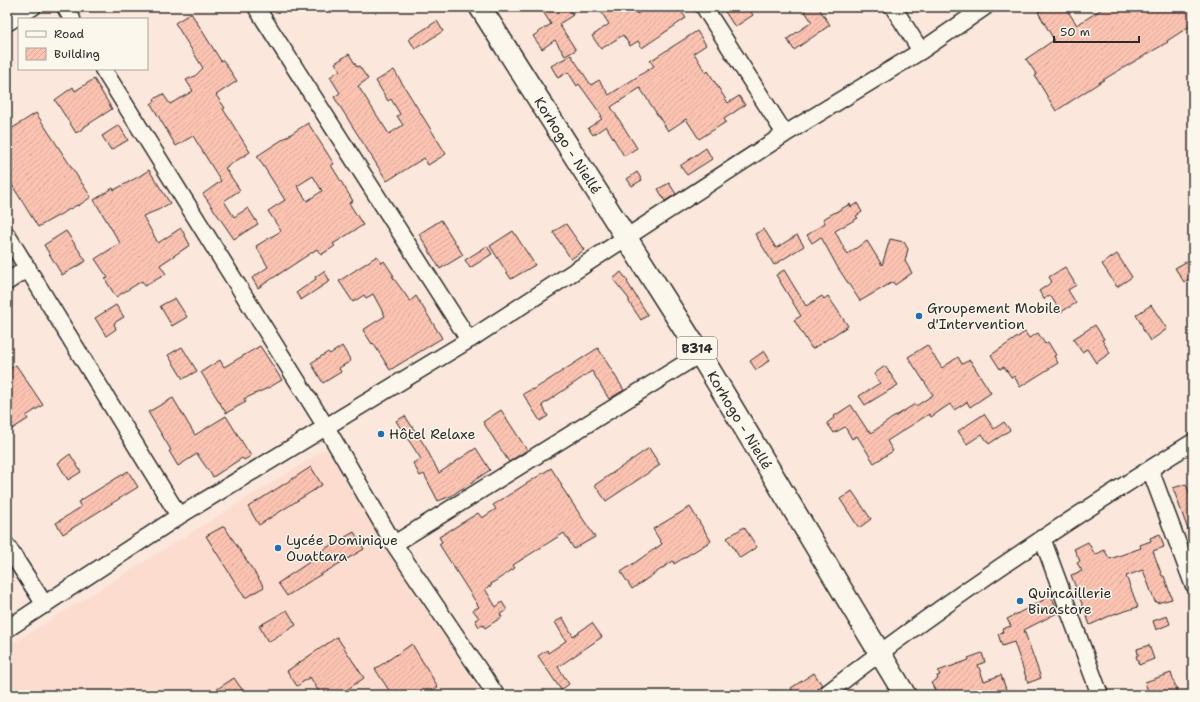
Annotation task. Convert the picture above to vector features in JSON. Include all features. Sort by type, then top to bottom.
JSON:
[{"type":"main road","name":"Korhogo - Niellé","points":[[480,7],[700,354],[905,695]]},
{"type":"street","points":[[7,23],[33,7]]},
{"type":"street","points":[[65,7],[71,18]]},
{"type":"street","points":[[256,7],[469,340]]},
{"type":"street","points":[[704,7],[785,134]]},
{"type":"street","points":[[893,7],[921,51]]},
{"type":"street","points":[[7,629],[179,516],[469,340],[785,134],[921,51],[985,7]]},
{"type":"street","points":[[104,70],[326,427],[394,544],[496,695]]},
{"type":"street","points":[[7,235],[179,516]]},
{"type":"street","points":[[7,282],[28,268]]},
{"type":"street","points":[[394,544],[700,354]]},
{"type":"street","points":[[825,695],[879,653],[1042,538],[1193,442]]},
{"type":"street","points":[[1150,469],[1193,584]]},
{"type":"street","points":[[1042,538],[1100,695]]},
{"type":"street","points":[[7,546],[44,605]]},
{"type":"shaded area","name":"Lycée Dominique Ouattara","points":[[326,449],[482,695],[7,695],[7,647]]},
{"type":"building","points":[[540,7],[567,7],[573,15],[559,24],[576,50],[565,56],[555,40],[542,49],[533,36],[551,24]]},
{"type":"building","points":[[598,7],[632,7],[637,14],[647,7],[678,7],[686,18],[642,48],[638,41],[630,46],[623,35],[601,49],[592,36],[609,24]]},
{"type":"building","points":[[722,7],[748,7],[753,15],[735,27]]},
{"type":"building","points":[[802,7],[818,7],[830,25],[794,50],[787,39],[812,22]]},
{"type":"building","points":[[1046,7],[1065,7],[1077,25],[1105,7],[1193,7],[1193,24],[1167,41],[1168,42],[1111,75],[1056,111],[1035,76],[1037,75],[1026,59],[1054,40],[1038,12]]},
{"type":"building","points":[[191,13],[221,61],[223,60],[237,81],[216,95],[250,152],[225,168],[240,190],[224,201],[234,217],[248,208],[258,224],[234,239],[203,194],[221,181],[193,136],[176,146],[151,104],[155,101],[154,99],[163,94],[170,104],[193,91],[186,80],[195,76],[203,68],[175,23]]},
{"type":"building","points":[[437,21],[443,31],[415,49],[409,39]]},
{"type":"building","points":[[697,31],[706,45],[694,53],[706,73],[708,71],[728,103],[739,96],[745,105],[724,119],[726,122],[699,139],[686,119],[668,131],[640,88],[611,107],[637,148],[624,156],[606,126],[593,135],[588,128],[602,119],[600,117],[602,116],[579,84],[577,86],[568,72],[558,78],[551,66],[571,55],[591,85],[599,80],[609,95],[654,66],[650,61]]},
{"type":"building","points":[[349,54],[357,67],[359,66],[368,79],[358,86],[389,134],[403,125],[397,116],[400,114],[391,99],[388,101],[376,81],[394,70],[446,154],[428,165],[424,158],[387,181],[334,97],[340,93],[330,77],[340,70],[335,63]]},
{"type":"building","points":[[94,79],[112,109],[76,133],[55,100],[73,87],[75,91]]},
{"type":"building","points":[[36,113],[91,197],[78,206],[77,205],[38,227],[7,177],[7,136],[10,134],[8,131]]},
{"type":"building","points":[[308,123],[334,164],[331,165],[353,201],[349,203],[363,225],[333,244],[335,246],[321,255],[317,249],[258,288],[252,278],[268,267],[256,246],[281,231],[268,211],[285,200],[257,156]],"holes":[[[313,176],[322,191],[307,201],[297,186]]]},
{"type":"building","points":[[119,125],[128,140],[111,150],[102,136]]},
{"type":"building","points":[[706,148],[712,159],[687,175],[680,166]]},
{"type":"building","points":[[149,170],[170,203],[143,216],[158,243],[181,228],[190,245],[160,265],[166,274],[145,286],[142,281],[116,297],[105,279],[108,278],[95,259],[120,243],[94,200],[113,188],[114,190]]},
{"type":"building","points":[[637,172],[642,180],[632,186],[627,179]]},
{"type":"building","points":[[669,183],[676,194],[665,201],[658,189]]},
{"type":"building","points":[[857,203],[862,212],[856,216],[858,218],[835,231],[847,254],[867,241],[882,265],[890,239],[904,242],[908,249],[905,261],[912,273],[895,285],[893,282],[860,301],[838,268],[821,237],[812,243],[807,235],[825,223],[823,219],[850,204],[851,207]]},
{"type":"building","points":[[441,220],[463,255],[440,269],[419,234]]},
{"type":"building","points":[[566,224],[584,250],[571,259],[553,232]]},
{"type":"building","points":[[764,229],[776,248],[797,235],[804,246],[774,265],[755,234]]},
{"type":"building","points":[[66,231],[86,261],[62,275],[44,245]]},
{"type":"building","points":[[513,231],[535,265],[511,279],[490,246]]},
{"type":"building","points":[[487,246],[492,254],[470,268],[465,260]]},
{"type":"building","points":[[1117,254],[1132,277],[1117,287],[1102,264]]},
{"type":"building","points":[[377,256],[382,263],[384,261],[394,276],[392,276],[410,301],[416,296],[442,338],[390,370],[363,330],[385,316],[373,294],[366,298],[364,295],[353,302],[339,281]]},
{"type":"building","points":[[1193,258],[1193,276],[1184,282],[1175,268]]},
{"type":"building","points":[[1065,267],[1076,285],[1068,290],[1076,303],[1061,312],[1050,295],[1044,299],[1039,291],[1052,282],[1049,277]]},
{"type":"building","points":[[784,270],[806,306],[822,296],[824,299],[828,296],[848,326],[812,349],[794,320],[801,316],[776,275]]},
{"type":"building","points":[[324,271],[330,281],[301,300],[296,293],[316,279],[315,277]]},
{"type":"building","points":[[621,272],[648,315],[641,320],[629,302],[629,299],[613,279]]},
{"type":"building","points":[[175,298],[187,317],[172,326],[160,306]]},
{"type":"building","points":[[116,305],[124,317],[114,323],[116,329],[106,336],[95,318]]},
{"type":"building","points":[[1151,305],[1167,329],[1150,341],[1136,315]]},
{"type":"building","points":[[1095,325],[1104,339],[1102,340],[1110,353],[1096,363],[1087,349],[1082,352],[1073,339]]},
{"type":"building","points":[[1025,332],[1029,338],[1038,333],[1045,344],[1048,342],[1056,355],[1054,356],[1058,363],[1020,387],[1014,376],[1012,378],[1004,367],[1000,369],[991,355]]},
{"type":"building","points":[[927,345],[942,368],[958,357],[962,364],[970,360],[991,393],[970,407],[967,402],[954,410],[950,404],[931,417],[929,414],[887,441],[893,451],[874,463],[857,436],[852,439],[845,427],[834,433],[827,423],[835,417],[834,416],[851,405],[868,431],[870,430],[871,433],[915,404],[916,406],[933,395],[908,357]]},
{"type":"building","points":[[260,346],[282,380],[244,399],[246,402],[226,413],[201,372],[220,360],[224,367]]},
{"type":"building","points":[[342,346],[351,361],[339,368],[341,372],[323,383],[311,363],[328,352],[330,354]]},
{"type":"building","points":[[182,347],[197,371],[183,379],[168,355]]},
{"type":"building","points":[[598,348],[624,390],[609,399],[592,371],[542,405],[548,416],[540,421],[523,394],[532,389],[533,390]]},
{"type":"building","points":[[764,351],[770,360],[756,370],[750,361]]},
{"type":"building","points":[[16,365],[43,405],[26,416],[28,419],[7,432],[7,371]]},
{"type":"building","points":[[885,366],[898,385],[865,405],[859,396],[880,383],[874,374]]},
{"type":"building","points":[[173,398],[195,435],[226,416],[251,456],[244,460],[242,458],[213,477],[197,454],[178,466],[169,451],[171,450],[148,412]]},
{"type":"building","points":[[501,410],[527,450],[509,462],[483,422]]},
{"type":"building","points":[[984,414],[994,429],[1004,422],[1010,430],[989,444],[982,434],[967,444],[958,431]]},
{"type":"building","points":[[405,416],[425,446],[439,473],[476,448],[490,470],[451,496],[438,501],[424,474],[420,476],[413,463],[421,459],[396,421]]},
{"type":"building","points":[[649,448],[660,465],[606,501],[595,485]]},
{"type":"building","points":[[70,454],[81,472],[68,480],[58,463]]},
{"type":"building","points":[[311,467],[322,485],[259,525],[248,507]]},
{"type":"building","points":[[551,468],[562,485],[561,486],[595,537],[574,549],[564,533],[513,565],[515,568],[485,589],[496,607],[502,602],[507,610],[500,614],[502,617],[485,628],[483,625],[479,627],[475,620],[479,618],[473,610],[479,607],[439,544],[442,542],[439,537],[478,513],[482,518],[496,509],[493,505]]},
{"type":"building","points":[[128,471],[138,487],[63,534],[56,523],[81,507],[78,502]]},
{"type":"building","points":[[1186,484],[1193,504],[1193,541],[1173,488]]},
{"type":"building","points":[[852,491],[871,519],[859,528],[840,499]]},
{"type":"building","points":[[690,507],[711,541],[674,564],[673,561],[632,589],[621,572],[662,544],[653,529]]},
{"type":"building","points":[[224,526],[264,587],[245,598],[206,536]]},
{"type":"building","points":[[744,527],[757,547],[740,558],[727,538]]},
{"type":"building","points":[[354,532],[364,549],[287,596],[278,583],[314,559],[312,556]]},
{"type":"building","points":[[1160,534],[1164,547],[1153,551],[1172,599],[1157,603],[1156,601],[1155,602],[1143,570],[1126,576],[1138,607],[1116,613],[1090,625],[1071,575],[1082,571],[1077,563],[1080,561],[1074,549],[1088,542],[1095,555],[1104,550],[1110,559],[1141,548],[1140,545],[1151,541],[1150,538]]},
{"type":"building","points":[[1051,596],[1059,612],[1024,630],[1041,678],[1028,683],[1014,642],[1002,646],[998,634],[1003,632],[1002,629],[1011,626],[1007,619]]},
{"type":"building","points":[[287,610],[296,625],[268,642],[259,626]]},
{"type":"building","points":[[1167,616],[1170,624],[1156,630],[1153,621]]},
{"type":"building","points":[[563,618],[573,636],[592,623],[602,637],[558,667],[569,684],[561,690],[538,656],[547,650],[548,653],[566,641],[555,622]]},
{"type":"building","points":[[337,637],[364,678],[339,695],[321,695],[310,677],[297,686],[287,671]]},
{"type":"building","points":[[412,644],[438,687],[424,695],[392,695],[375,669]]},
{"type":"building","points":[[1149,645],[1154,659],[1139,665],[1136,656],[1138,655],[1137,649]]},
{"type":"building","points":[[982,653],[985,662],[978,665],[984,681],[1001,675],[1008,695],[938,695],[931,683],[938,679],[937,676],[940,675],[938,671],[969,660],[968,658]]},
{"type":"building","points":[[814,673],[822,685],[816,691],[816,695],[796,695],[791,688]]},
{"type":"building","points":[[1171,673],[1178,695],[1149,695],[1145,682]]},
{"type":"building","points":[[234,678],[246,695],[208,695]]},
{"type":"place","name":"Groupement Mobile d'Intervention","points":[[919,316]]},
{"type":"place","name":"Hôtel Relaxe","points":[[381,434]]},
{"type":"place","name":"Lycée Dominique Ouattara","points":[[278,548]]},
{"type":"place","name":"Quincaillerie Binastore","points":[[1020,601]]}]
